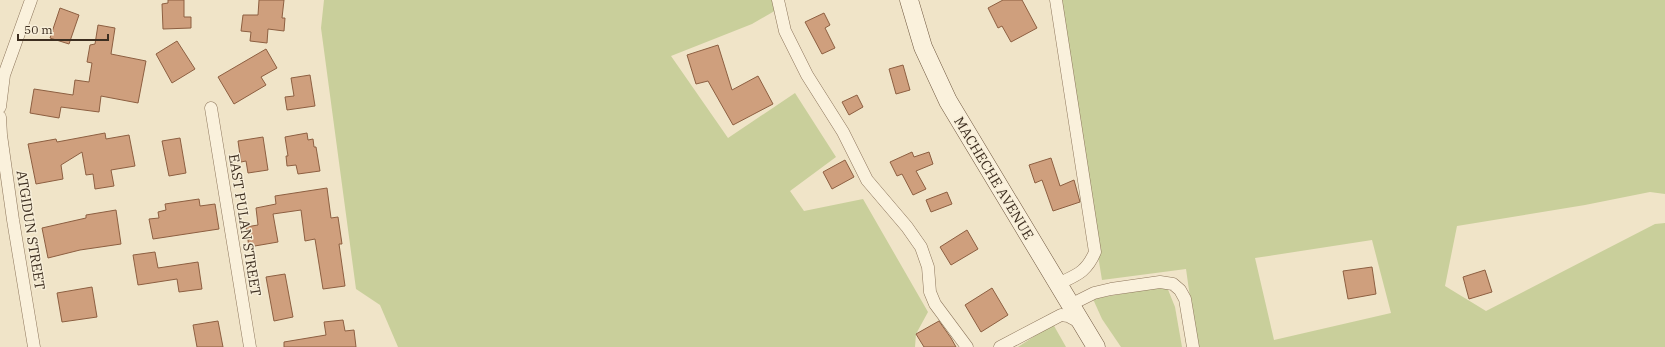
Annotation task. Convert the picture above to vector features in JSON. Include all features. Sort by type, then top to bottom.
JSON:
[{"type":"main road","name":"MACHECHE AVENUE","points":[[909,0],[923,47],[948,101],[1096,347]]},
{"type":"street","points":[[0,107],[4,75],[31,0]]},
{"type":"street","points":[[778,0],[786,31],[807,75],[842,132],[867,180],[907,227],[921,247],[928,267],[930,292],[935,304],[967,347]]},
{"type":"street","points":[[1056,0],[1095,252],[1090,264],[1082,272],[1058,284]]},
{"type":"street","name":"EAST PULAN STREET","points":[[211,108],[250,347]]},
{"type":"street","name":"ATGIDUN STREET","points":[[0,117],[1,135],[13,220],[34,347]]},
{"type":"street","points":[[1070,305],[1094,293],[1160,282],[1173,284],[1180,290],[1184,299],[1193,347]]},
{"type":"street","points":[[1000,347],[1061,315],[1068,316],[1082,323]]},
{"type":"green space","points":[[324,0],[776,0],[778,9],[752,24],[671,56],[728,138],[795,93],[836,157],[790,191],[804,211],[863,199],[928,312],[916,334],[915,347],[398,347],[380,305],[356,289],[321,28]]},
{"type":"green space","points":[[1056,0],[1665,0],[1665,194],[1650,192],[1585,205],[1457,226],[1445,286],[1486,311],[1655,224],[1665,223],[1665,347],[1197,347],[1186,269],[1102,280]],"holes":[[[1372,240],[1391,313],[1274,340],[1255,258]]]},
{"type":"green space","points":[[1167,287],[1175,307],[1182,347],[1121,347],[1102,319],[1093,299]]},
{"type":"green space","points":[[1053,324],[1066,347],[1018,347]]},
{"type":"building","points":[[168,0],[184,0],[184,17],[191,17],[191,28],[163,29],[162,4],[168,3]]},
{"type":"building","points":[[259,0],[284,0],[282,18],[285,18],[284,31],[268,29],[267,43],[250,41],[251,32],[241,31],[243,15],[258,15]]},
{"type":"building","points":[[1003,0],[1022,0],[1037,28],[1011,42],[1002,26],[998,28],[988,8]]},
{"type":"building","points":[[60,8],[79,15],[69,44],[50,38]]},
{"type":"building","points":[[824,13],[830,25],[825,28],[835,48],[822,54],[805,22]]},
{"type":"building","points":[[98,25],[115,28],[111,54],[146,61],[138,103],[101,96],[99,112],[61,107],[59,118],[30,113],[34,89],[73,95],[75,80],[89,82],[92,63],[87,62],[90,45],[95,44]]},
{"type":"building","points":[[177,41],[195,69],[172,83],[156,54]]},
{"type":"building","points":[[718,45],[732,90],[758,76],[773,104],[733,125],[708,81],[696,84],[687,55]]},
{"type":"building","points":[[266,49],[277,68],[261,77],[266,85],[234,104],[218,77]]},
{"type":"building","points":[[903,65],[910,90],[896,94],[889,69]]},
{"type":"building","points":[[310,75],[315,106],[287,110],[285,97],[294,96],[291,78]]},
{"type":"building","points":[[857,95],[863,107],[849,115],[842,102]]},
{"type":"building","points":[[105,133],[106,139],[129,135],[135,166],[111,170],[114,186],[95,189],[93,174],[86,175],[82,152],[61,165],[63,179],[36,184],[28,144],[56,139],[57,142]]},
{"type":"building","points":[[307,133],[308,140],[313,139],[314,147],[316,147],[320,171],[298,174],[296,165],[287,166],[286,156],[288,156],[285,137]]},
{"type":"building","points":[[263,137],[268,170],[248,173],[246,161],[241,162],[238,141]]},
{"type":"building","points":[[180,138],[186,173],[169,176],[162,141]]},
{"type":"building","points":[[912,152],[914,157],[929,152],[933,164],[916,171],[926,189],[913,195],[902,174],[897,176],[890,162]]},
{"type":"building","points":[[1051,158],[1060,186],[1074,180],[1080,202],[1053,211],[1042,180],[1035,183],[1029,165]]},
{"type":"building","points":[[845,160],[854,177],[832,189],[823,172]]},
{"type":"building","points":[[327,188],[331,218],[338,217],[342,244],[339,244],[345,286],[323,289],[315,239],[305,241],[301,210],[273,214],[278,242],[249,247],[246,227],[258,225],[256,208],[276,204],[275,196]]},
{"type":"building","points":[[947,192],[952,204],[931,212],[926,200]]},
{"type":"building","points":[[199,199],[200,206],[215,204],[219,229],[153,239],[149,219],[159,218],[158,212],[166,210],[165,204]]},
{"type":"building","points":[[116,210],[121,244],[80,250],[48,258],[42,228],[86,218],[86,215]]},
{"type":"building","points":[[967,230],[978,249],[951,265],[940,247]]},
{"type":"building","points":[[155,252],[158,268],[198,262],[202,289],[179,292],[177,279],[138,285],[133,255]]},
{"type":"building","points":[[1372,267],[1376,294],[1348,299],[1343,271]]},
{"type":"building","points":[[1485,270],[1492,292],[1469,299],[1463,277]]},
{"type":"building","points":[[285,274],[293,317],[274,321],[266,277]]},
{"type":"building","points":[[92,287],[97,317],[62,322],[57,293]]},
{"type":"building","points":[[992,288],[1008,315],[981,332],[965,305]]},
{"type":"building","points":[[343,320],[345,331],[354,330],[356,347],[284,347],[284,342],[326,335],[324,322]]},
{"type":"building","points":[[218,321],[223,347],[197,347],[193,325]]},
{"type":"building","points":[[939,321],[956,347],[924,347],[916,334]]}]
